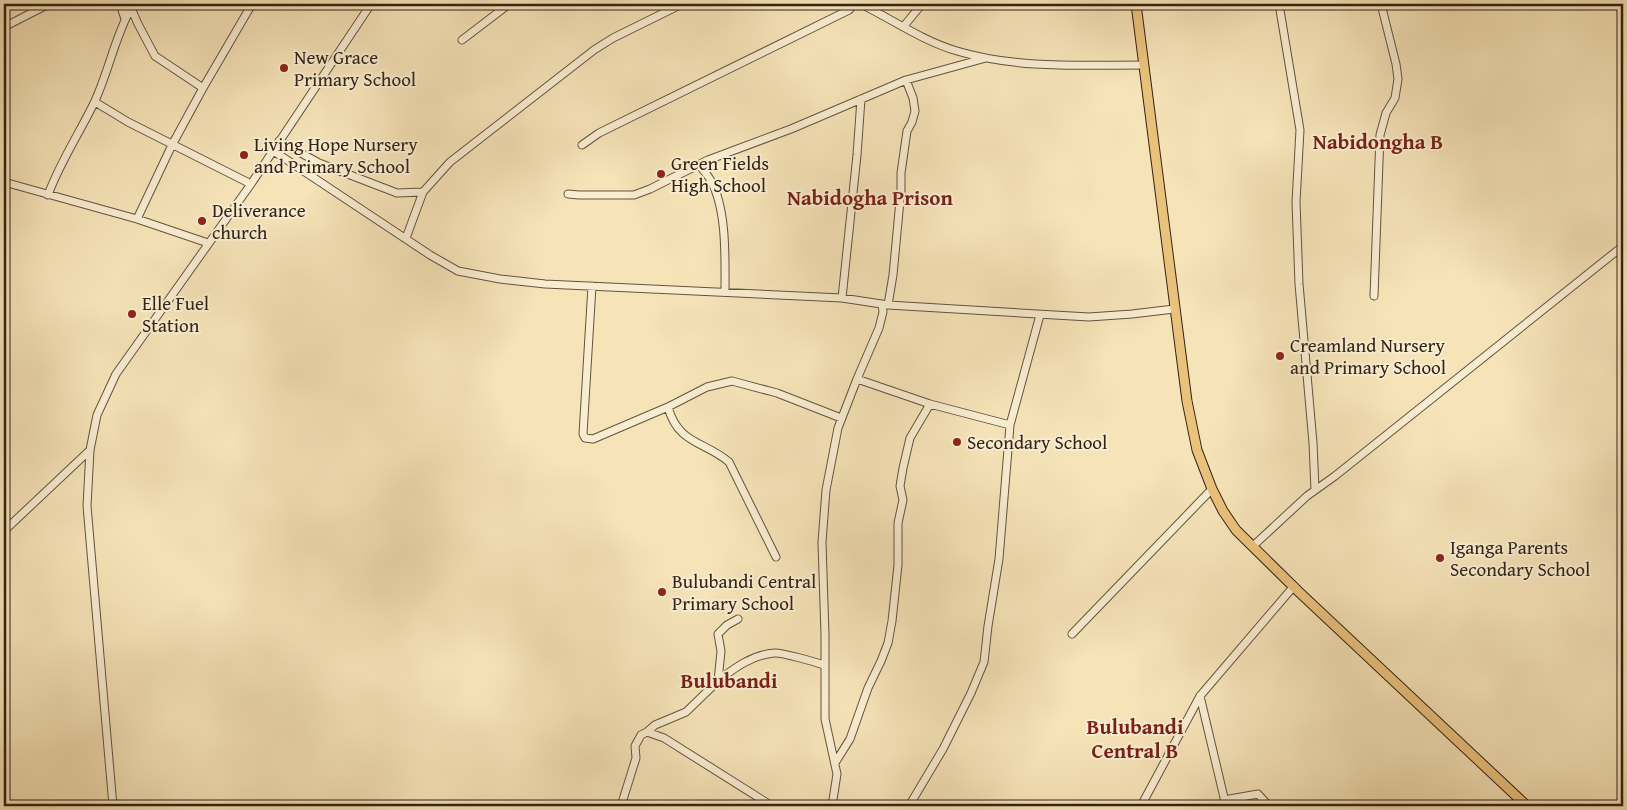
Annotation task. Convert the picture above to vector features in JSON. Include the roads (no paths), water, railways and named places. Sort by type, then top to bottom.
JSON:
[{"type":"main road","points":[[1136,4],[1187,401],[1197,450],[1222,511],[1236,530],[1252,546],[1527,806]]},
{"type":"street","points":[[4,27],[49,4]]},
{"type":"street","points":[[120,4],[125,20]]},
{"type":"street","points":[[137,219],[172,145],[252,4]]},
{"type":"street","points":[[113,806],[87,506],[90,450],[97,415],[116,374],[251,184],[371,4]]},
{"type":"street","points":[[462,40],[509,4]]},
{"type":"street","points":[[406,238],[423,192],[450,162],[594,50],[613,38],[682,4]]},
{"type":"street","points":[[582,145],[599,132],[849,10],[854,4]]},
{"type":"street","points":[[861,4],[928,40],[957,51],[986,58],[1044,65],[1144,65]]},
{"type":"street","points":[[904,26],[922,4]]},
{"type":"street","points":[[1279,4],[1300,130],[1296,202],[1299,284],[1313,443],[1315,490]]},
{"type":"street","points":[[1374,296],[1380,136],[1386,113],[1395,98],[1398,79],[1381,4]]},
{"type":"street","points":[[48,195],[55,174],[94,102],[125,20],[133,6]]},
{"type":"street","points":[[133,6],[138,24],[155,56],[203,88]]},
{"type":"street","points":[[568,194],[588,196],[634,195],[708,160],[791,129],[906,80],[986,58]]},
{"type":"street","points":[[832,806],[837,774],[825,719],[822,542],[826,490],[841,418],[879,328],[893,275],[901,173],[907,131],[915,111],[906,80]]},
{"type":"street","points":[[842,298],[857,155],[860,99]]},
{"type":"street","points":[[94,102],[172,145],[251,184]]},
{"type":"street","points":[[279,141],[319,163],[397,193],[423,192]]},
{"type":"street","points":[[272,150],[430,255],[458,271],[518,281],[842,298],[885,305],[1040,315],[1089,317],[1132,314],[1174,308]]},
{"type":"street","points":[[700,165],[711,180],[721,215],[726,252],[725,292]]},
{"type":"street","points":[[4,182],[137,219],[208,243]]},
{"type":"street","points":[[1252,546],[1315,490],[1623,246]]},
{"type":"street","points":[[592,286],[583,434],[585,438],[594,439],[668,407],[707,387],[732,381],[777,393],[841,418]]},
{"type":"street","points":[[909,806],[943,749],[984,662],[999,559],[1010,425],[1040,315]]},
{"type":"street","points":[[856,379],[930,404],[1010,425]]},
{"type":"street","points":[[835,763],[850,739],[868,688],[882,661],[888,643],[898,565],[898,523],[903,500],[900,486],[903,468],[910,438],[930,404]]},
{"type":"street","points":[[668,407],[674,423],[682,434],[729,462],[776,557]]},
{"type":"street","points":[[4,531],[90,450]]},
{"type":"street","points":[[1072,634],[1212,489]]},
{"type":"street","points":[[1141,806],[1200,696],[1294,586]]},
{"type":"street","points":[[718,681],[721,651],[718,634],[726,625],[738,619]]},
{"type":"street","points":[[621,806],[636,758],[634,746],[641,735],[655,726],[686,712],[718,681],[738,665],[759,656],[776,652],[824,665]]},
{"type":"street","points":[[1200,696],[1225,803],[1258,794],[1269,806]]},
{"type":"street","points":[[647,732],[664,738],[772,806]]},
{"type":"place","name":"New Grace Primary School","points":[[284,68]]},
{"type":"place","name":"Living Hope Nursery and Primary School","points":[[244,155]]},
{"type":"place","name":"Green Fields High School","points":[[661,174]]},
{"type":"place","name":"Deliverance church","points":[[202,221]]},
{"type":"place","name":"Elle Fuel Station","points":[[132,314]]},
{"type":"place","name":"Creamland Nursery and Primary School","points":[[1280,356]]},
{"type":"place","name":"Secondary School","points":[[957,442]]},
{"type":"place","name":"Iganga Parents Secondary School","points":[[1440,558]]},
{"type":"place","name":"Bulubandi Central Primary School","points":[[662,592]]},
{"type":"district","name":"Nabidongha B","points":[[1378,141]]},
{"type":"district","name":"Nabidogha Prison","points":[[870,197]]},
{"type":"district","name":"Bulubandi","points":[[729,680]]},
{"type":"district","name":"Bulubandi Central B","points":[[1135,738]]}]
